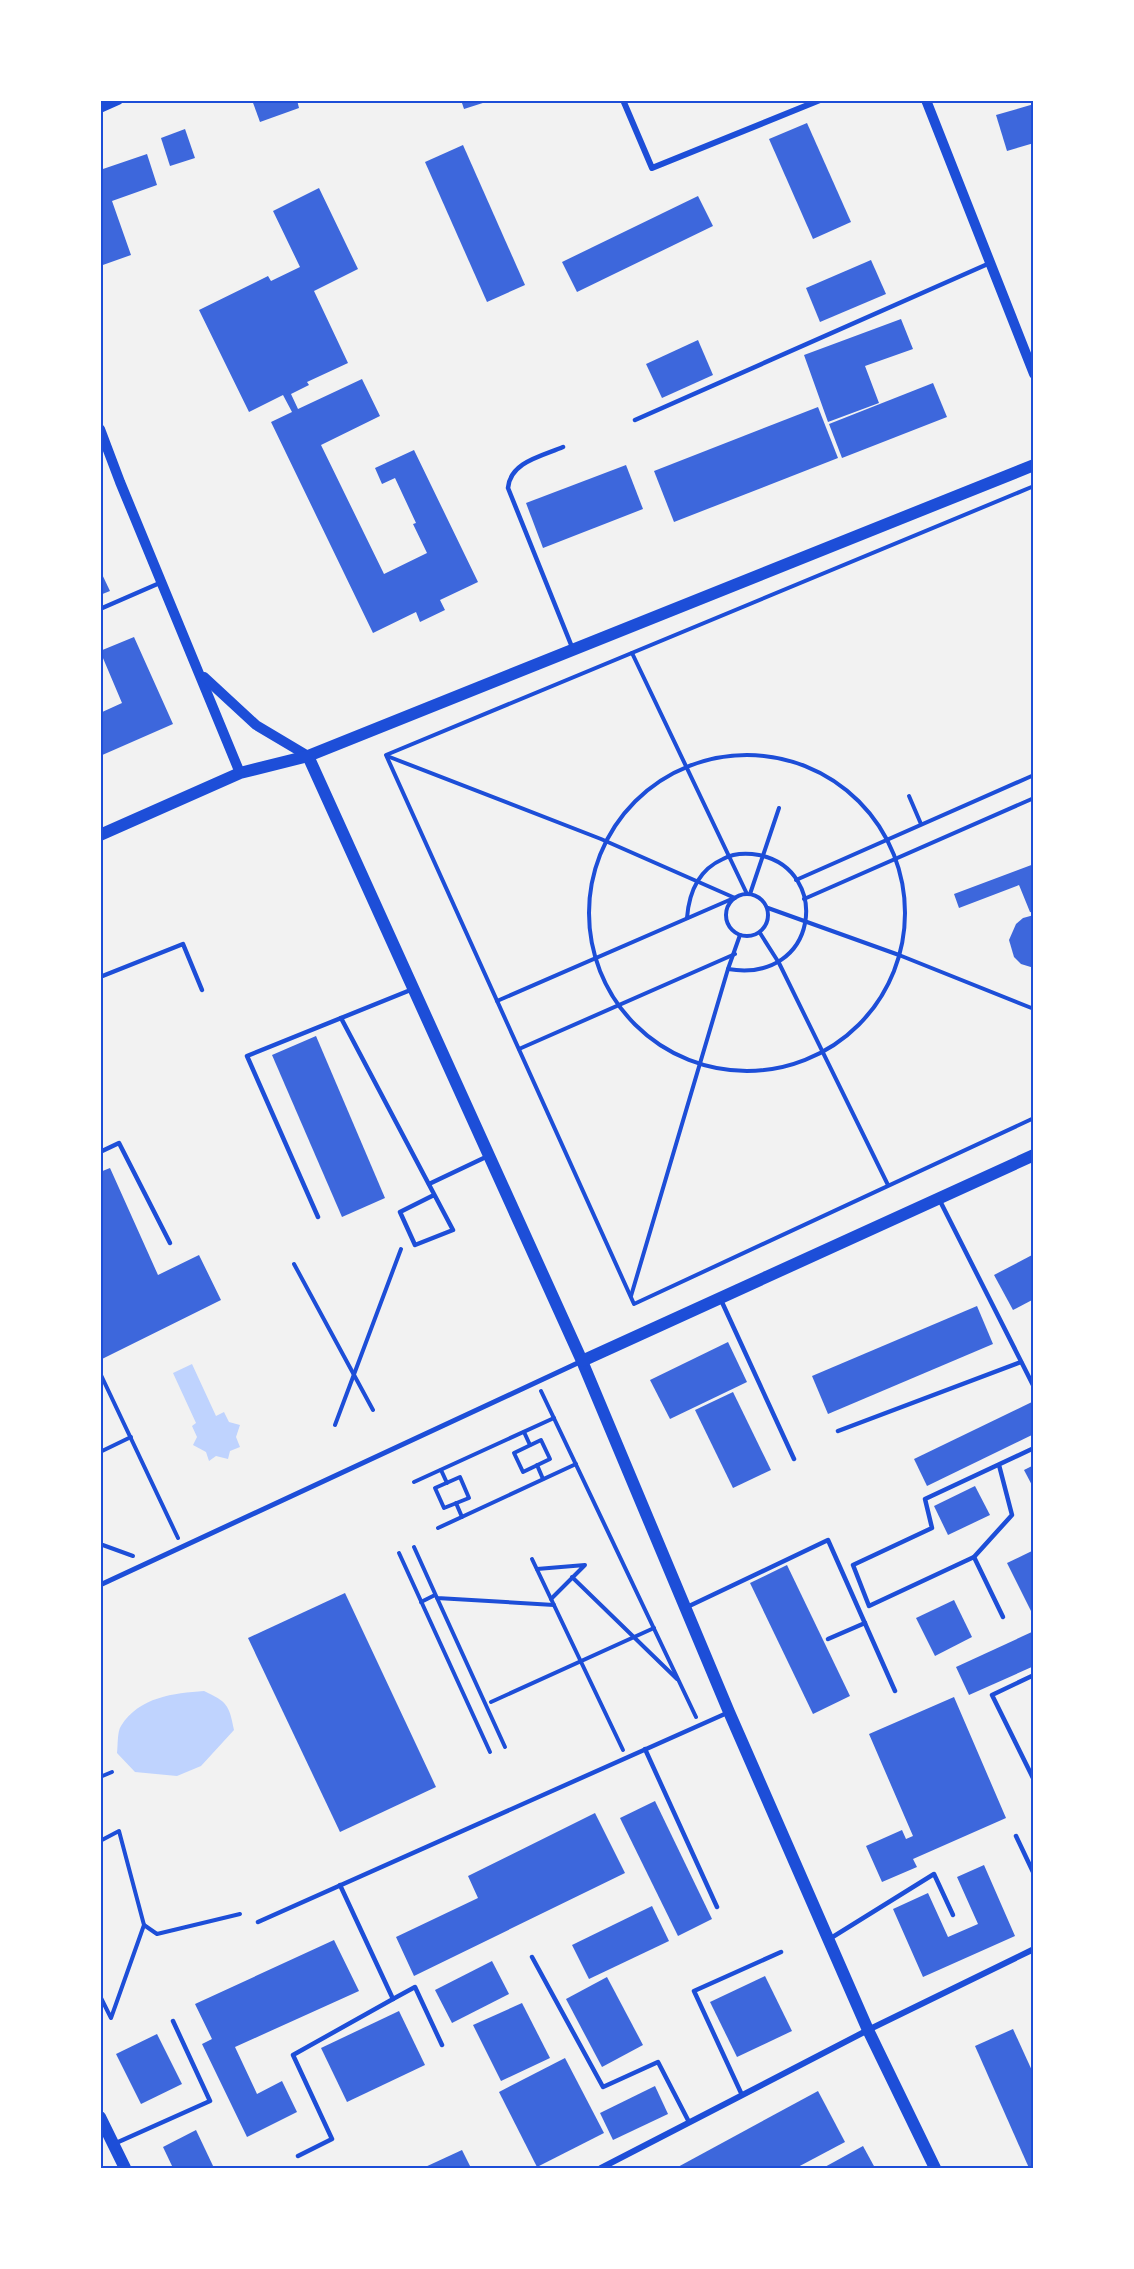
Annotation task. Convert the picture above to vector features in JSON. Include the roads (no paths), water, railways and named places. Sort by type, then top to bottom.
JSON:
[{"type":"main road","points":[[100,836],[240,773],[308,756],[1034,465]]},
{"type":"main road","points":[[308,756],[582,1361],[729,1712],[828,1940],[868,2030],[935,2169]]},
{"type":"main road","points":[[582,1361],[1034,1155]]},
{"type":"main road","points":[[100,2117],[124,2169]]},
{"type":"street","points":[[100,108],[118,100]]},
{"type":"street","points":[[623,100],[652,168],[820,100]]},
{"type":"street","points":[[926,100],[1034,374]]},
{"type":"street","points":[[100,429],[240,773]]},
{"type":"street","points":[[199,672],[256,725],[308,756]]},
{"type":"street","points":[[100,1585],[582,1361]]},
{"type":"street","points":[[601,2169],[868,2030],[1034,1948]]},
{"type":"lane","points":[[635,420],[990,263]]},
{"type":"lane","points":[[563,447],[517,467],[509,477],[508,488],[573,650]]},
{"type":"lane","points":[[100,609],[162,582]]},
{"type":"lane","points":[[100,977],[183,944],[202,990]]},
{"type":"lane","points":[[318,1217],[247,1056],[413,989]]},
{"type":"lane","points":[[341,1018],[453,1230],[415,1245],[400,1212],[434,1195]]},
{"type":"lane","points":[[100,1152],[119,1143],[170,1242]]},
{"type":"lane","points":[[429,1184],[489,1156]]},
{"type":"lane","points":[[938,1198],[1034,1387]]},
{"type":"lane","points":[[720,1298],[794,1459]]},
{"type":"lane","points":[[838,1431],[1021,1362]]},
{"type":"lane","points":[[999,1465],[1012,1515],[974,1557],[870,1606],[853,1565],[932,1528],[925,1499],[1034,1448]]},
{"type":"lane","points":[[685,1608],[828,1540],[895,1691]]},
{"type":"lane","points":[[974,1557],[1003,1617]]},
{"type":"lane","points":[[828,1639],[864,1623]]},
{"type":"lane","points":[[1034,1675],[992,1695],[1034,1780]]},
{"type":"lane","points":[[258,1922],[729,1712]]},
{"type":"lane","points":[[645,1749],[717,1907]]},
{"type":"lane","points":[[1016,1836],[1034,1874]]},
{"type":"lane","points":[[828,1940],[934,1874],[953,1915]]},
{"type":"lane","points":[[340,1885],[393,1999]]},
{"type":"lane","points":[[742,2095],[694,1991],[782,1952]]},
{"type":"lane","points":[[532,1957],[603,2087],[658,2062],[689,2122]]},
{"type":"lane","points":[[298,2156],[332,2139],[293,2055],[414,1987],[442,2045]]},
{"type":"lane","points":[[113,2144],[210,2101],[173,2021]]},
{"type":"water","points":[[192,1364],[216,1416],[224,1412],[229,1422],[240,1425],[236,1437],[240,1447],[230,1451],[228,1459],[216,1456],[209,1461],[206,1452],[193,1445],[197,1437],[192,1426],[196,1423],[173,1373]]},
{"type":"water","points":[[204,1691],[226,1705],[234,1730],[201,1766],[177,1776],[135,1772],[117,1753],[121,1726],[137,1709],[169,1695]]}]
